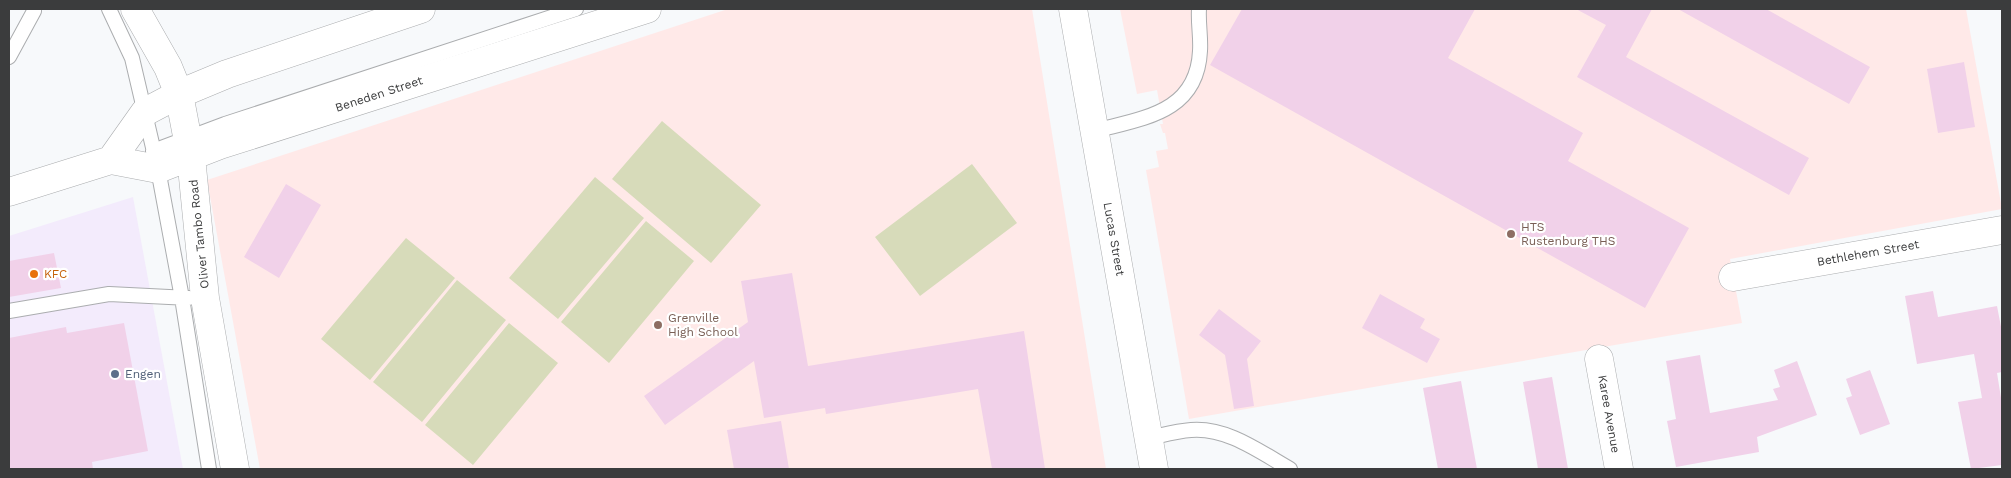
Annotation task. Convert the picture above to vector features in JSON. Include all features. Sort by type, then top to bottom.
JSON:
[{"type":"main road","name":"Oliver Tambo Road","points":[[134,9],[168,67],[179,94],[190,148],[193,298],[235,469]]},
{"type":"main road","points":[[111,160],[145,112],[179,94],[227,74],[421,9]]},
{"type":"main road","name":"Beneden Street","points":[[156,160],[190,148],[220,145],[647,9]]},
{"type":"main road","name":"Lucas Street","points":[[1073,9],[1154,469]]},
{"type":"main road","points":[[9,192],[111,160],[156,160]]},
{"type":"main road","name":"Bethlehem Street","points":[[1733,276],[2002,230]]},
{"type":"main road","name":"Karee Avenue","points":[[1599,359],[1619,469]]},
{"type":"lane","points":[[109,9],[132,58],[156,160],[193,298],[209,469]]},
{"type":"lane","points":[[190,148],[225,124],[576,9]]},
{"type":"lane","points":[[1095,132],[1161,113],[1176,103],[1186,92],[1196,75],[1200,51],[1199,9]]},
{"type":"lane","points":[[9,57],[34,11]]},
{"type":"lane","points":[[9,311],[109,294],[193,298]]},
{"type":"lane","points":[[1149,438],[1192,430],[1213,431],[1236,438],[1290,469]]},
{"type":"shaded area","name":"Grenville High School","points":[[728,9],[1032,9],[1106,469],[260,469],[207,180]]},
{"type":"shaded area","name":"HTS Rustenburg THS","points":[[1120,9],[1966,9],[2002,209],[1730,259],[1742,323],[1189,419],[1146,170],[1159,167],[1156,151],[1168,149],[1165,133],[1163,133],[1160,124],[1163,124],[1157,90],[1137,94]]},
{"type":"shaded area","points":[[133,197],[183,469],[9,469],[9,236]]},
{"type":"green space","points":[[662,121],[761,205],[711,263],[612,179]]},
{"type":"green space","points":[[972,164],[1017,223],[920,296],[875,237]]},
{"type":"green space","points":[[595,177],[644,218],[558,319],[509,278]]},
{"type":"green space","points":[[646,221],[694,261],[609,363],[561,322]]},
{"type":"green space","points":[[406,238],[455,278],[370,380],[321,339]]},
{"type":"green space","points":[[457,280],[506,320],[422,422],[373,382]]},
{"type":"green space","points":[[509,323],[558,363],[473,465],[425,425]]},
{"type":"building","points":[[1242,9],[1475,9],[1448,58],[1583,133],[1568,161],[1689,228],[1645,308],[1210,65]]},
{"type":"building","points":[[1576,9],[1652,9],[1626,57],[1809,158],[1789,195],[1577,77],[1606,25]]},
{"type":"building","points":[[1678,9],[1766,9],[1870,67],[1849,104]]},
{"type":"building","points":[[1964,62],[1975,127],[1938,133],[1927,69]]},
{"type":"building","points":[[286,184],[321,205],[279,278],[244,257]]},
{"type":"building","name":"KFC","points":[[54,253],[61,288],[9,297],[9,261]]},
{"type":"building","points":[[792,273],[808,366],[1024,331],[1045,469],[992,469],[978,389],[826,414],[825,408],[764,418],[754,361],[665,425],[644,396],[748,322],[741,281]]},
{"type":"building","points":[[1933,291],[1938,317],[1997,306],[2002,332],[2002,372],[1997,373],[2002,404],[2002,465],[1971,469],[1958,402],[1982,398],[1974,354],[1917,364],[1905,296]]},
{"type":"building","points":[[1380,294],[1425,319],[1420,328],[1440,339],[1427,363],[1362,328]]},
{"type":"building","points":[[1219,309],[1261,341],[1247,359],[1254,406],[1234,409],[1225,355],[1199,335]]},
{"type":"building","points":[[124,323],[148,451],[92,462],[93,469],[9,469],[9,338],[66,327],[67,333]]},
{"type":"building","points":[[1700,355],[1710,413],[1778,400],[1773,389],[1780,387],[1774,370],[1797,361],[1817,415],[1757,437],[1759,452],[1676,467],[1667,421],[1676,419],[1666,361]]},
{"type":"building","points":[[1870,370],[1890,424],[1860,435],[1846,398],[1852,396],[1846,379]]},
{"type":"building","points":[[1552,377],[1568,469],[1538,469],[1523,382]]},
{"type":"building","points":[[1461,381],[1477,469],[1438,469],[1423,388]]},
{"type":"building","points":[[781,421],[789,469],[734,469],[727,430]]},
{"type":"place","name":"HTS Rustenburg THS","points":[[1511,234]]},
{"type":"place","name":"KFC","points":[[34,274]]},
{"type":"place","name":"Grenville High School","points":[[658,325]]},
{"type":"place","name":"Engen","points":[[115,374]]}]
